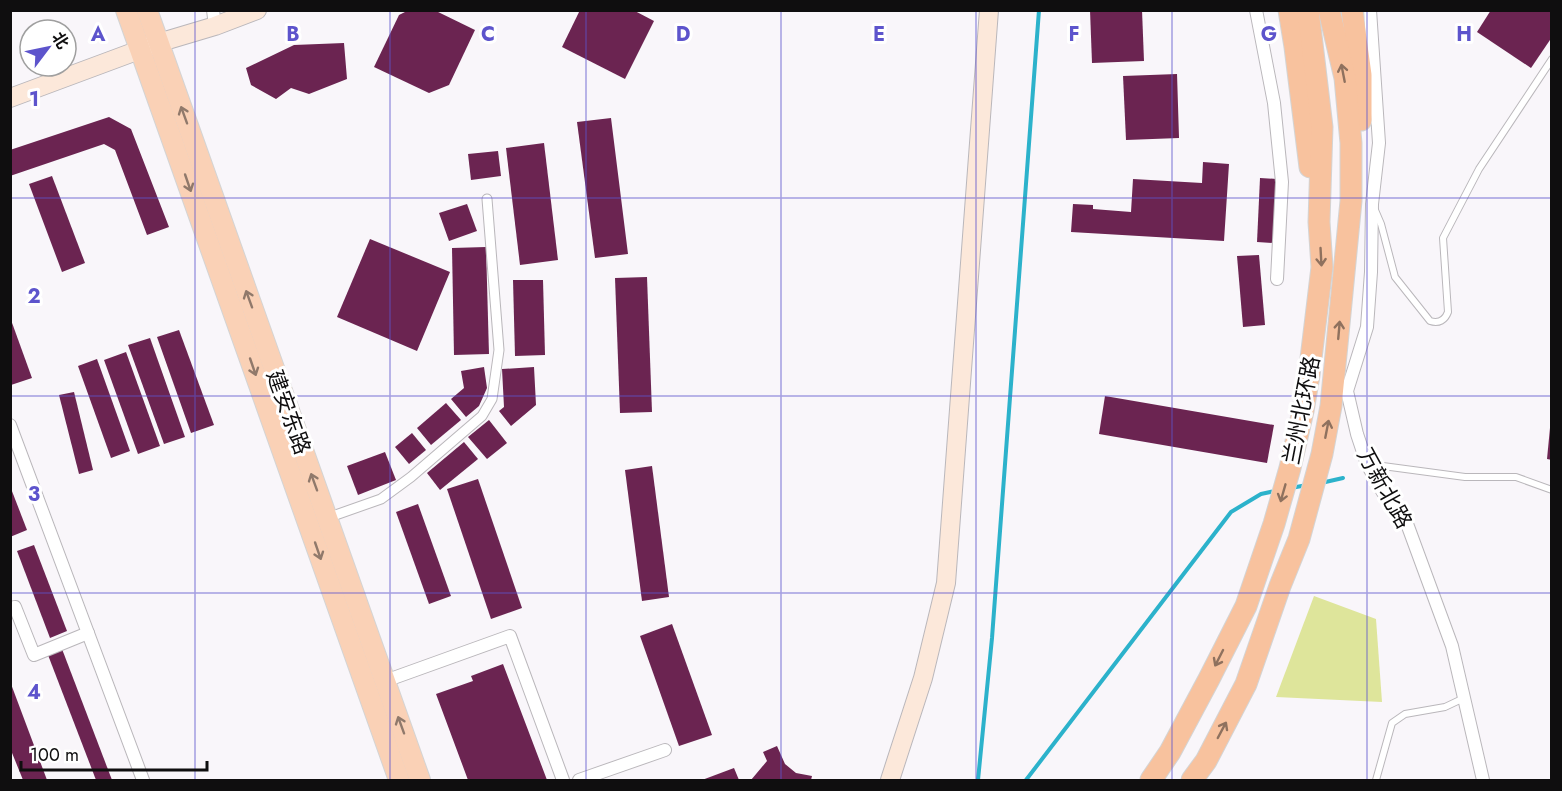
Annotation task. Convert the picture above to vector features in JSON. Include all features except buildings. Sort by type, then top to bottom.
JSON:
[{"type":"highway","points":[[1289,10],[1319,222]]},
{"type":"highway","name":"兰州北环路","points":[[1151,780],[1170,752],[1245,606],[1274,524],[1303,411],[1310,375],[1322,267],[1319,222],[1322,127],[1308,10]]},
{"type":"highway","name":"兰州北环路","points":[[1192,780],[1206,761],[1246,684],[1280,585],[1299,539],[1329,417],[1351,201],[1352,143],[1345,78],[1329,10]]},
{"type":"highway","points":[[1351,201],[1360,147],[1361,75],[1352,10]]},
{"type":"main road","points":[[126,10],[149,46]]},
{"type":"main road","points":[[147,10],[149,46]]},
{"type":"main road","points":[[10,98],[149,46],[214,18],[257,10]]},
{"type":"main road","points":[[890,780],[923,678],[946,583],[989,10]]},
{"type":"main road","name":"建安东路","points":[[149,46],[327,518],[420,780]]},
{"type":"main road","name":"建安东路","points":[[149,46],[399,780]]},
{"type":"street","points":[[1256,10],[1274,103],[1282,182],[1277,279]]},
{"type":"street","name":"万新北路","points":[[1370,10],[1378,143],[1372,204],[1371,272],[1367,327],[1347,391],[1367,464],[1385,496],[1406,521],[1452,646],[1483,780]]},
{"type":"street","points":[[327,518],[381,499],[411,477],[482,416],[492,399],[499,350],[487,199]]},
{"type":"street","points":[[10,425],[143,780]]},
{"type":"street","points":[[10,608],[15,607],[34,655],[88,633]]},
{"type":"street","points":[[385,681],[510,636],[563,780]]},
{"type":"street","points":[[579,780],[665,750]]},
{"type":"lane","points":[[1372,204],[1382,224],[1395,277],[1430,321],[1441,321],[1448,312],[1443,238],[1479,170],[1551,59]]},
{"type":"lane","points":[[1367,464],[1465,477],[1516,477],[1551,490]]},
{"type":"lane","points":[[1376,780],[1392,723],[1405,714],[1445,707],[1464,698]]},
{"type":"green space","points":[[1314,596],[1376,619],[1382,702],[1276,697]]},
{"type":"waterway","points":[[978,780],[992,638],[1039,10]]},
{"type":"waterway","points":[[1321,483],[1343,478]]},
{"type":"waterway","points":[[1291,488],[1307,485]]},
{"type":"waterway","points":[[1026,780],[1231,512],[1261,494],[1275,491]]}]
